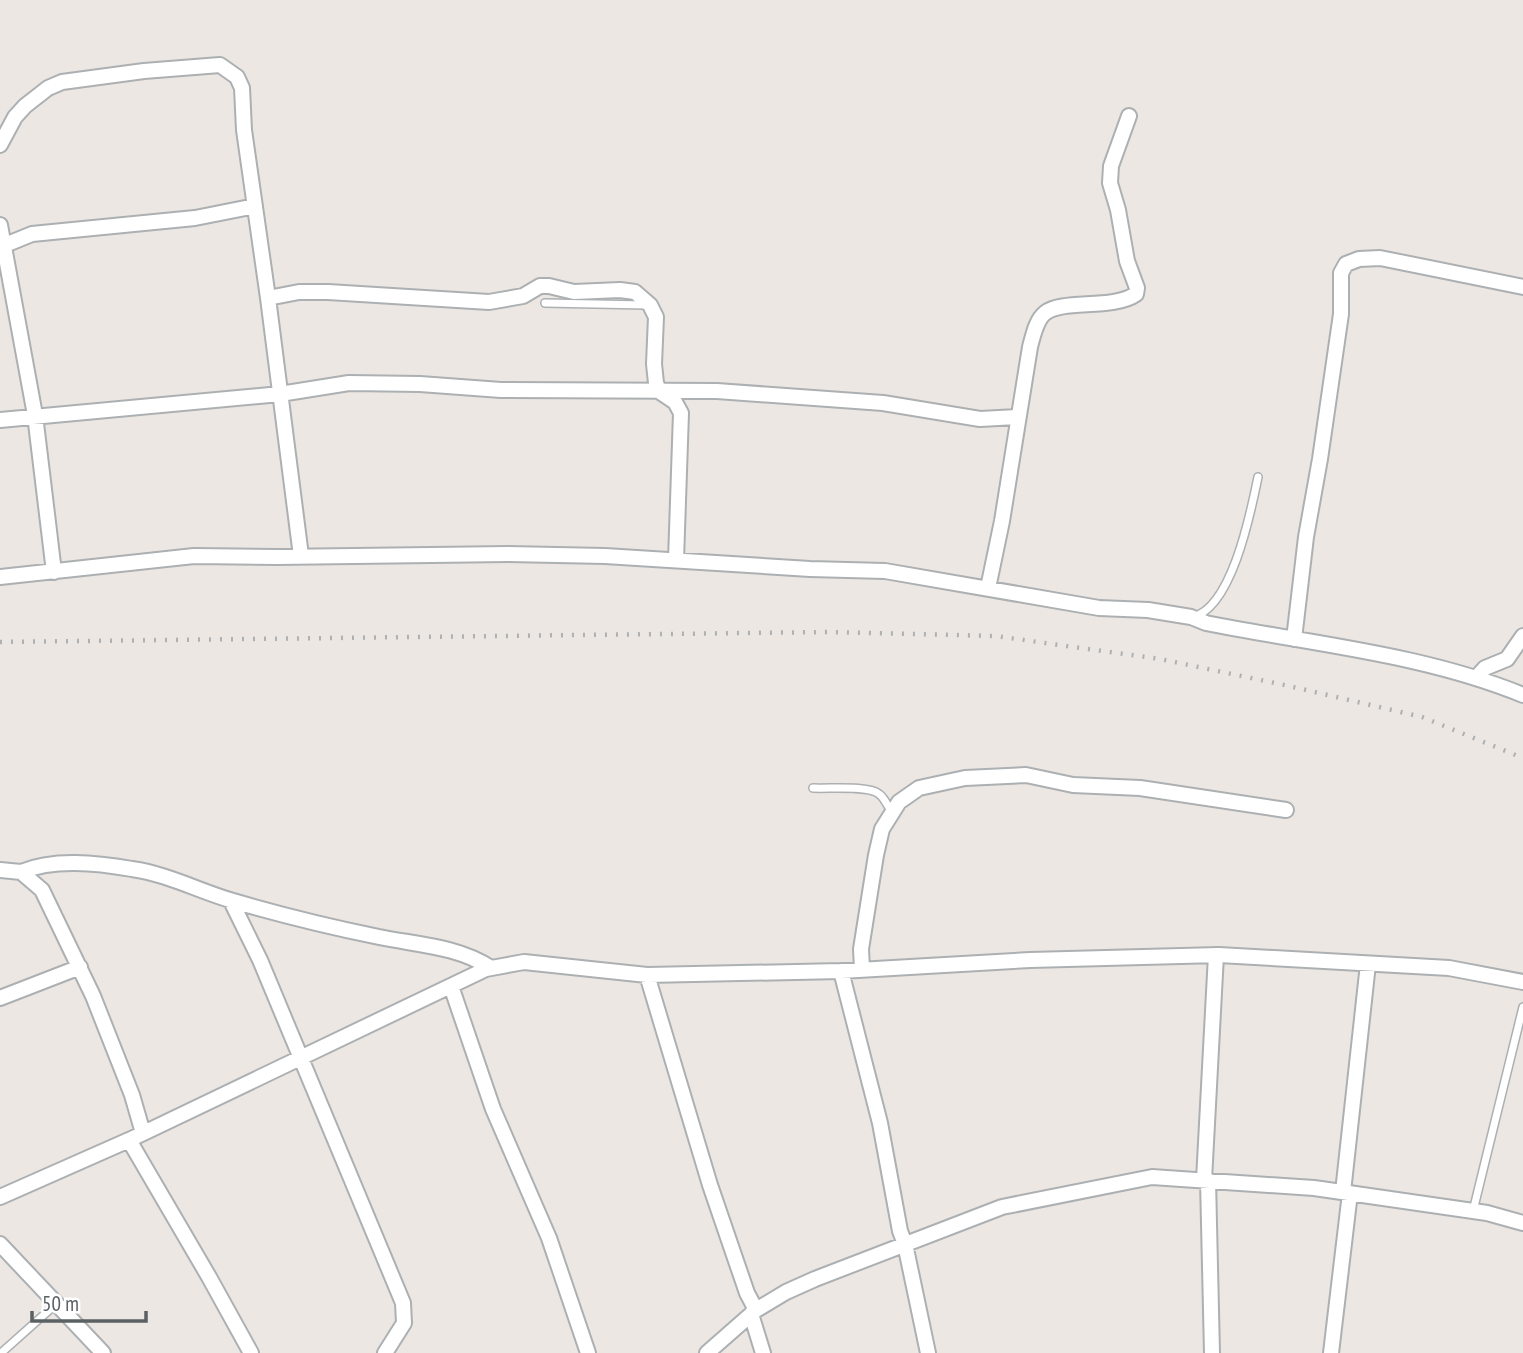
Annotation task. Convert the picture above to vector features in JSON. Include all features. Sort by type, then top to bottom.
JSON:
[{"type":"street","points":[[0,145],[15,117],[25,106],[48,88],[62,82],[144,71],[220,65],[233,72],[242,88],[244,130],[301,556]]},
{"type":"street","points":[[988,588],[1002,521],[1030,347],[1039,321],[1045,313],[1060,307],[1112,302],[1136,294],[1137,288],[1127,261],[1110,183],[1111,166],[1129,116]]},
{"type":"street","points":[[54,572],[35,415],[2,233],[32,233],[195,218],[255,206]]},
{"type":"street","points":[[1294,639],[1306,537],[1341,314],[1341,273],[1346,264],[1359,259],[1380,258],[1523,287]]},
{"type":"street","points":[[268,298],[299,292],[328,292],[489,302],[523,296],[540,286],[574,292],[635,292],[650,305],[656,317],[654,373],[660,391],[675,402],[681,412],[676,560]]},
{"type":"street","points":[[0,420],[281,394],[361,383],[501,390],[717,391],[883,403],[980,419],[1017,417]]},
{"type":"street","points":[[0,577],[194,556],[508,554],[885,571],[1099,608],[1148,610],[1191,617],[1206,623],[1399,659],[1476,678],[1523,695]]},
{"type":"street","points":[[1476,678],[1485,668],[1507,659],[1523,636]]},
{"type":"street","points":[[862,969],[862,949],[882,829],[892,812],[910,792],[928,785],[965,778],[1026,775],[1073,785],[1140,788],[1286,810]]},
{"type":"street","points":[[0,870],[21,872],[49,864],[90,864],[134,869],[231,901],[344,929],[456,951],[476,958],[491,968]]},
{"type":"street","points":[[21,872],[42,890],[80,967],[132,1095],[143,1133]]},
{"type":"street","points":[[231,901],[260,960],[403,1303],[404,1323],[385,1353]]},
{"type":"street","points":[[1212,1353],[1206,1180],[1216,955]]},
{"type":"street","points":[[0,1197],[129,1140],[491,968],[524,962],[648,975],[841,971],[1030,960],[1216,955],[1449,968],[1523,982]]},
{"type":"street","points":[[1331,1353],[1368,964]]},
{"type":"street","points":[[0,998],[80,967]]},
{"type":"street","points":[[841,971],[880,1123],[900,1231],[928,1353]]},
{"type":"street","points":[[648,975],[710,1185],[753,1312],[763,1353]]},
{"type":"street","points":[[452,986],[494,1109],[549,1238],[588,1353]]},
{"type":"street","points":[[129,1140],[251,1353]]},
{"type":"street","points":[[706,1353],[753,1312],[786,1292],[815,1279],[1002,1207],[1152,1177],[1347,1192],[1473,1211],[1523,1223]]},
{"type":"street","points":[[0,1244],[103,1353]]},
{"type":"lane","points":[[545,303],[650,305]]},
{"type":"lane","points":[[1191,617],[1208,609],[1221,593],[1238,553],[1258,477]]},
{"type":"lane","points":[[813,788],[874,790],[880,794],[892,812]]},
{"type":"lane","points":[[1473,1211],[1523,1007]]},
{"type":"lane","points":[[1,1353],[56,1304]]},
{"type":"railway","points":[[0,642],[830,632],[995,636],[1160,659],[1289,686],[1422,717],[1523,758]]}]
